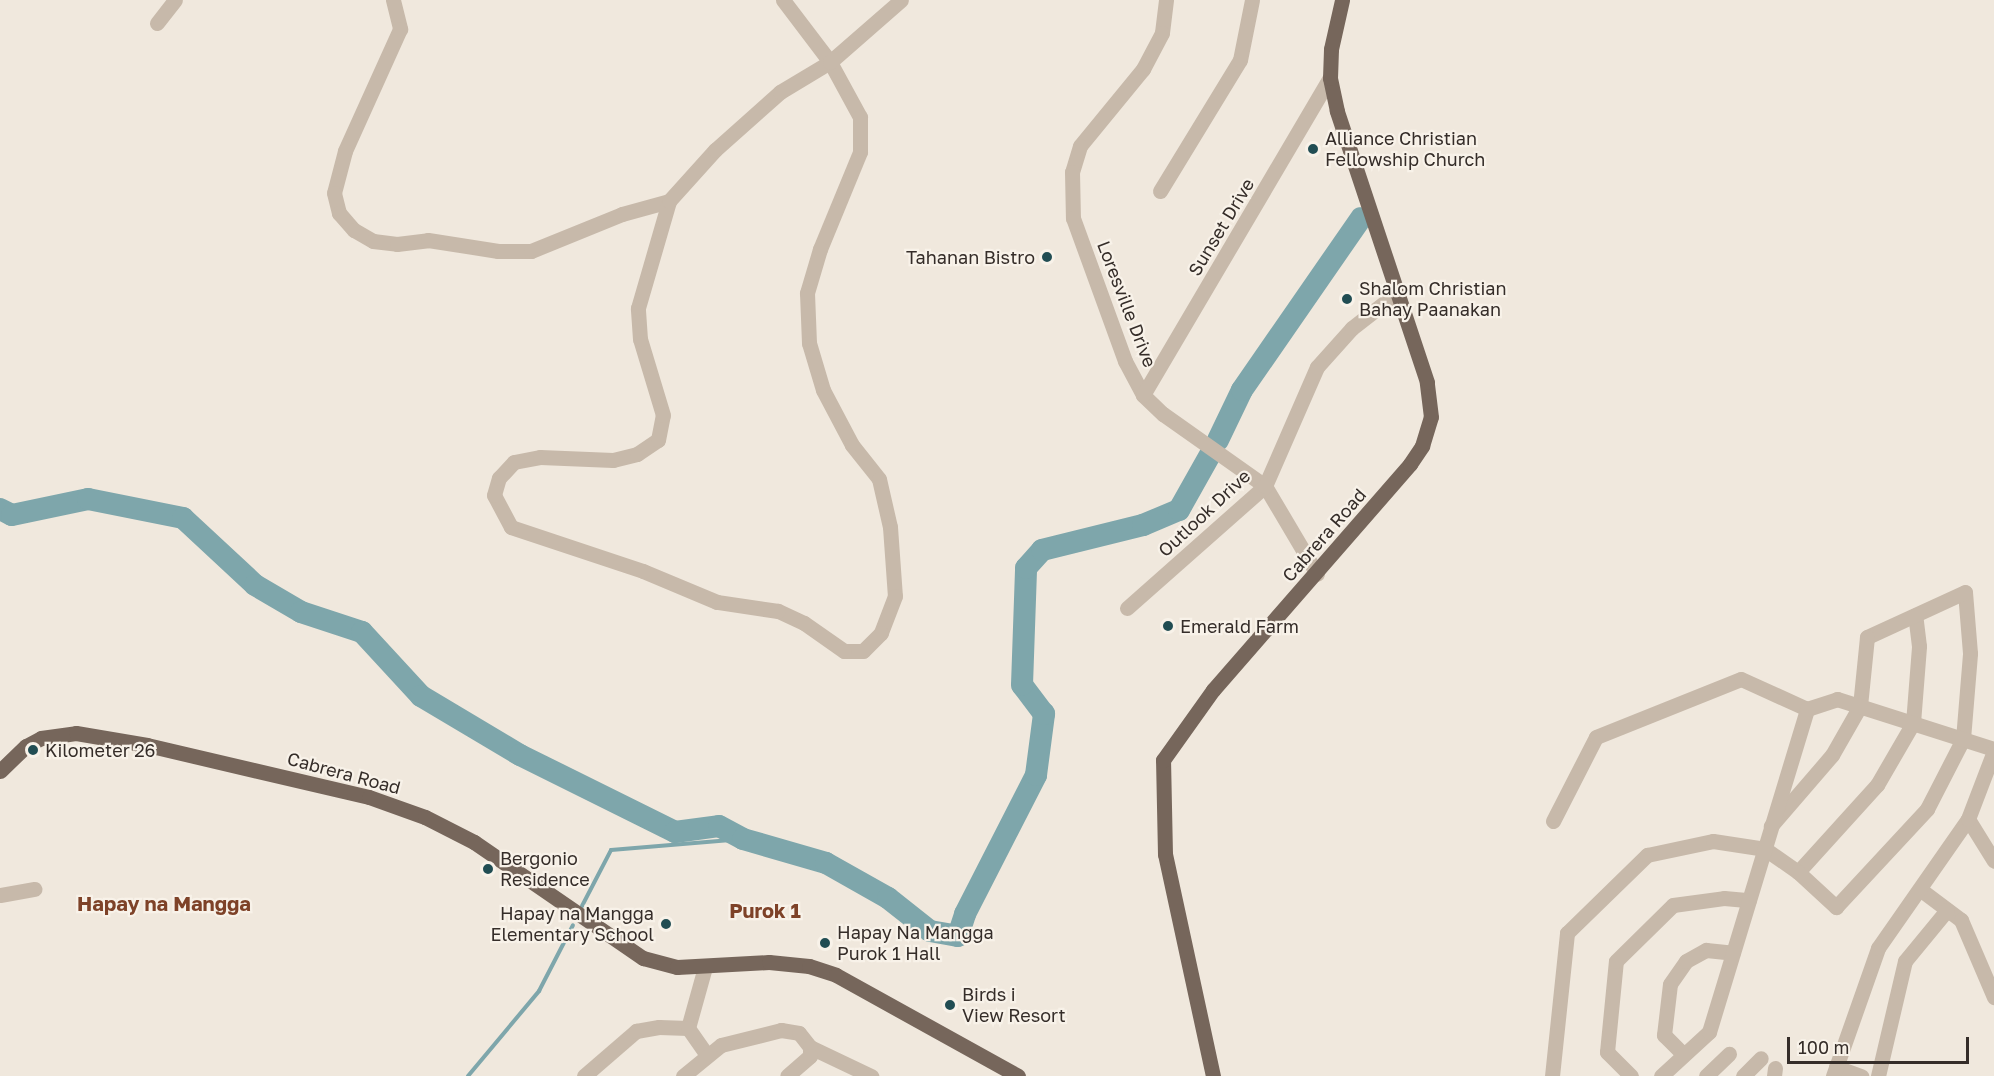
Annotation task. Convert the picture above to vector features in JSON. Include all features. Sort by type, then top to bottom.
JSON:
[{"type":"main road","name":"Cabrera Road","points":[[1213,1076],[1165,854],[1162,770],[1167,753],[1185,724],[1410,464],[1427,435],[1432,404],[1337,111],[1330,78],[1331,50],[1342,0]]},
{"type":"main road","name":"Cabrera Road","points":[[0,771],[20,752],[41,738],[76,734],[147,746],[369,797],[425,817],[474,842],[643,958],[677,967],[769,962],[809,966],[836,975],[1018,1076]]},
{"type":"street","points":[[158,23],[176,0]]},
{"type":"street","points":[[393,0],[400,29],[345,151],[334,193],[339,213],[354,230],[372,241],[397,244],[428,240],[498,251],[531,251],[622,214],[669,201]]},
{"type":"street","points":[[783,0],[830,62],[860,117],[860,152],[820,249],[807,293],[808,343],[823,390],[852,445],[879,479],[885,496],[895,596],[881,633],[863,651],[844,651],[804,623],[778,611],[717,602],[643,571],[512,527],[502,514],[494,495],[499,478],[514,462],[540,457],[613,460],[636,454],[658,440],[663,415],[640,339],[638,308],[669,201],[715,150],[780,92],[830,62],[901,0]]},
{"type":"street","name":"Loresville Drive","points":[[1166,0],[1162,33],[1143,69],[1080,146],[1072,172],[1073,218],[1125,362],[1143,395],[1163,414],[1266,486],[1317,574]]},
{"type":"street","points":[[1160,191],[1240,60],[1251,0]]},
{"type":"street","name":"Sunset Drive","points":[[1143,395],[1330,78]]},
{"type":"street","name":"Outlook Drive","points":[[1127,608],[1266,486],[1317,367],[1352,328],[1397,293]]},
{"type":"street","points":[[1552,1076],[1567,933],[1647,855],[1713,841],[1765,849],[1798,872],[1836,907],[1927,809],[1963,739],[1971,653],[1965,592],[1867,637],[1860,706],[1832,755],[1771,826]]},
{"type":"street","points":[[1798,872],[1877,785],[1913,723],[1918,646],[1916,615]]},
{"type":"street","points":[[1554,821],[1596,737],[1741,679],[1807,709],[1837,699],[1994,750],[1968,819],[1921,890],[1878,948],[1835,1072],[1861,1076]]},
{"type":"street","points":[[1661,1076],[1709,1032],[1807,709]]},
{"type":"street","points":[[1968,819],[1994,861]]},
{"type":"street","points":[[0,895],[34,889]]},
{"type":"street","points":[[1921,890],[1961,920],[1994,997]]},
{"type":"street","points":[[1631,1076],[1607,1052],[1616,961],[1673,905],[1724,898],[1749,900]]},
{"type":"street","points":[[1878,1076],[1905,961],[1947,910]]},
{"type":"street","points":[[1683,1054],[1664,1035],[1670,984],[1686,961],[1706,950],[1733,953]]},
{"type":"street","points":[[688,1028],[705,967]]},
{"type":"street","points":[[688,1028],[706,1054]]},
{"type":"street","points":[[584,1076],[636,1031],[688,1028]]},
{"type":"street","points":[[684,1076],[706,1054],[722,1045],[781,1030],[800,1033],[810,1047],[871,1076]]},
{"type":"street","points":[[787,1076],[810,1056],[810,1047]]},
{"type":"street","points":[[1706,1076],[1729,1054]]},
{"type":"street","points":[[1743,1076],[1761,1058]]},
{"type":"waterway","points":[[1218,440],[1242,390],[1361,218]]},
{"type":"waterway","points":[[0,509],[12,515],[88,499],[183,518],[255,585],[301,612],[362,632],[421,696],[520,755],[675,832],[719,826],[743,839],[826,863],[888,898],[930,931],[958,936],[965,914],[1036,775],[1044,714],[1022,685],[1026,568],[1042,550],[1143,525],[1179,510],[1211,453]]},
{"type":"waterway","points":[[582,906],[611,850],[743,839]]},
{"type":"waterway","points":[[468,1076],[539,991],[573,925]]},
{"type":"place","name":"Alliance Christian Fellowship Church","points":[[1313,149]]},
{"type":"place","name":"Tahanan Bistro","points":[[1047,257]]},
{"type":"place","name":"Shalom Christian Bahay Paanakan","points":[[1347,299]]},
{"type":"place","name":"Emerald Farm","points":[[1168,626]]},
{"type":"place","name":"Kilometer 26","points":[[33,750]]},
{"type":"place","name":"Bergonio Residence","points":[[488,869]]},
{"type":"place","name":"Hapay na Mangga Elementary School","points":[[666,924]]},
{"type":"place","name":"Hapay Na Mangga Purok 1 Hall","points":[[825,943]]},
{"type":"place","name":"Birds i View Resort","points":[[950,1005]]},
{"type":"district","name":"Hapay na Mangga","points":[[164,903]]},
{"type":"district","name":"Purok 1","points":[[765,910]]}]
